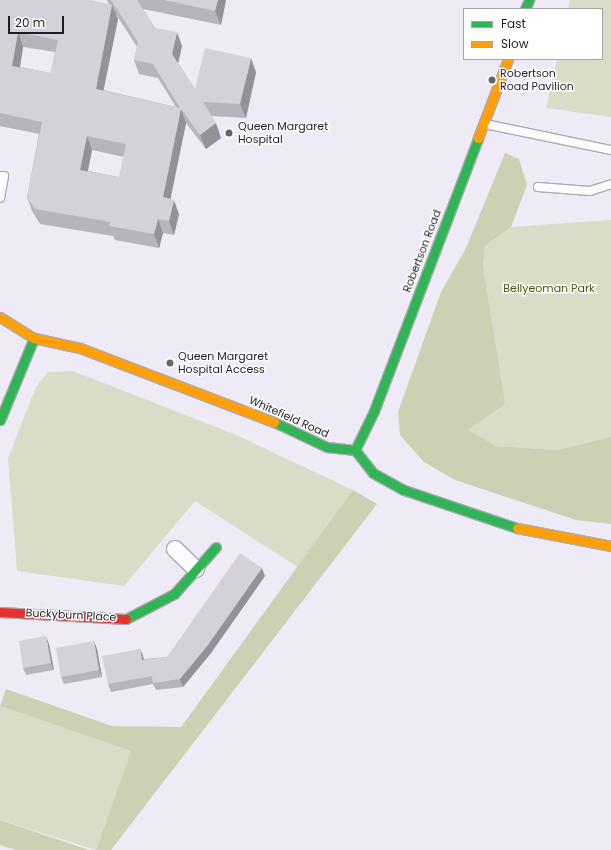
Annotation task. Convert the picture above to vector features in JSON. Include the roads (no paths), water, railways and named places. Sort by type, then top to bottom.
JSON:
[{"type":"street","name":"Robertson Road","points":[[355,450],[374,411],[508,60]]},
{"type":"street","name":"Whitefield Road","points":[[0,317],[34,338],[80,348],[158,376],[261,416],[327,447],[355,450]]},
{"type":"street","points":[[0,420],[34,338]]},
{"type":"street","points":[[355,450],[373,473],[438,503],[520,529],[611,546]]},
{"type":"street","name":"Buckyburn Place","points":[[0,612],[129,619],[174,594],[216,546]]},
{"type":"street","points":[[175,549],[196,569]]},
{"type":"lane","points":[[483,123],[611,150]]},
{"type":"lane","points":[[0,176],[4,176],[0,198]]},
{"type":"lane","points":[[538,187],[590,191],[611,184]]},
{"type":"place","name":"Robertson Road Pavilion","points":[[492,80]]},
{"type":"place","name":"Queen Margaret Hospital","points":[[229,133]]},
{"type":"place","name":"Queen Margaret Hospital Access","points":[[170,363]]},
{"type":"park label","name":"Bellyeoman Park","points":[[549,288]]}]
